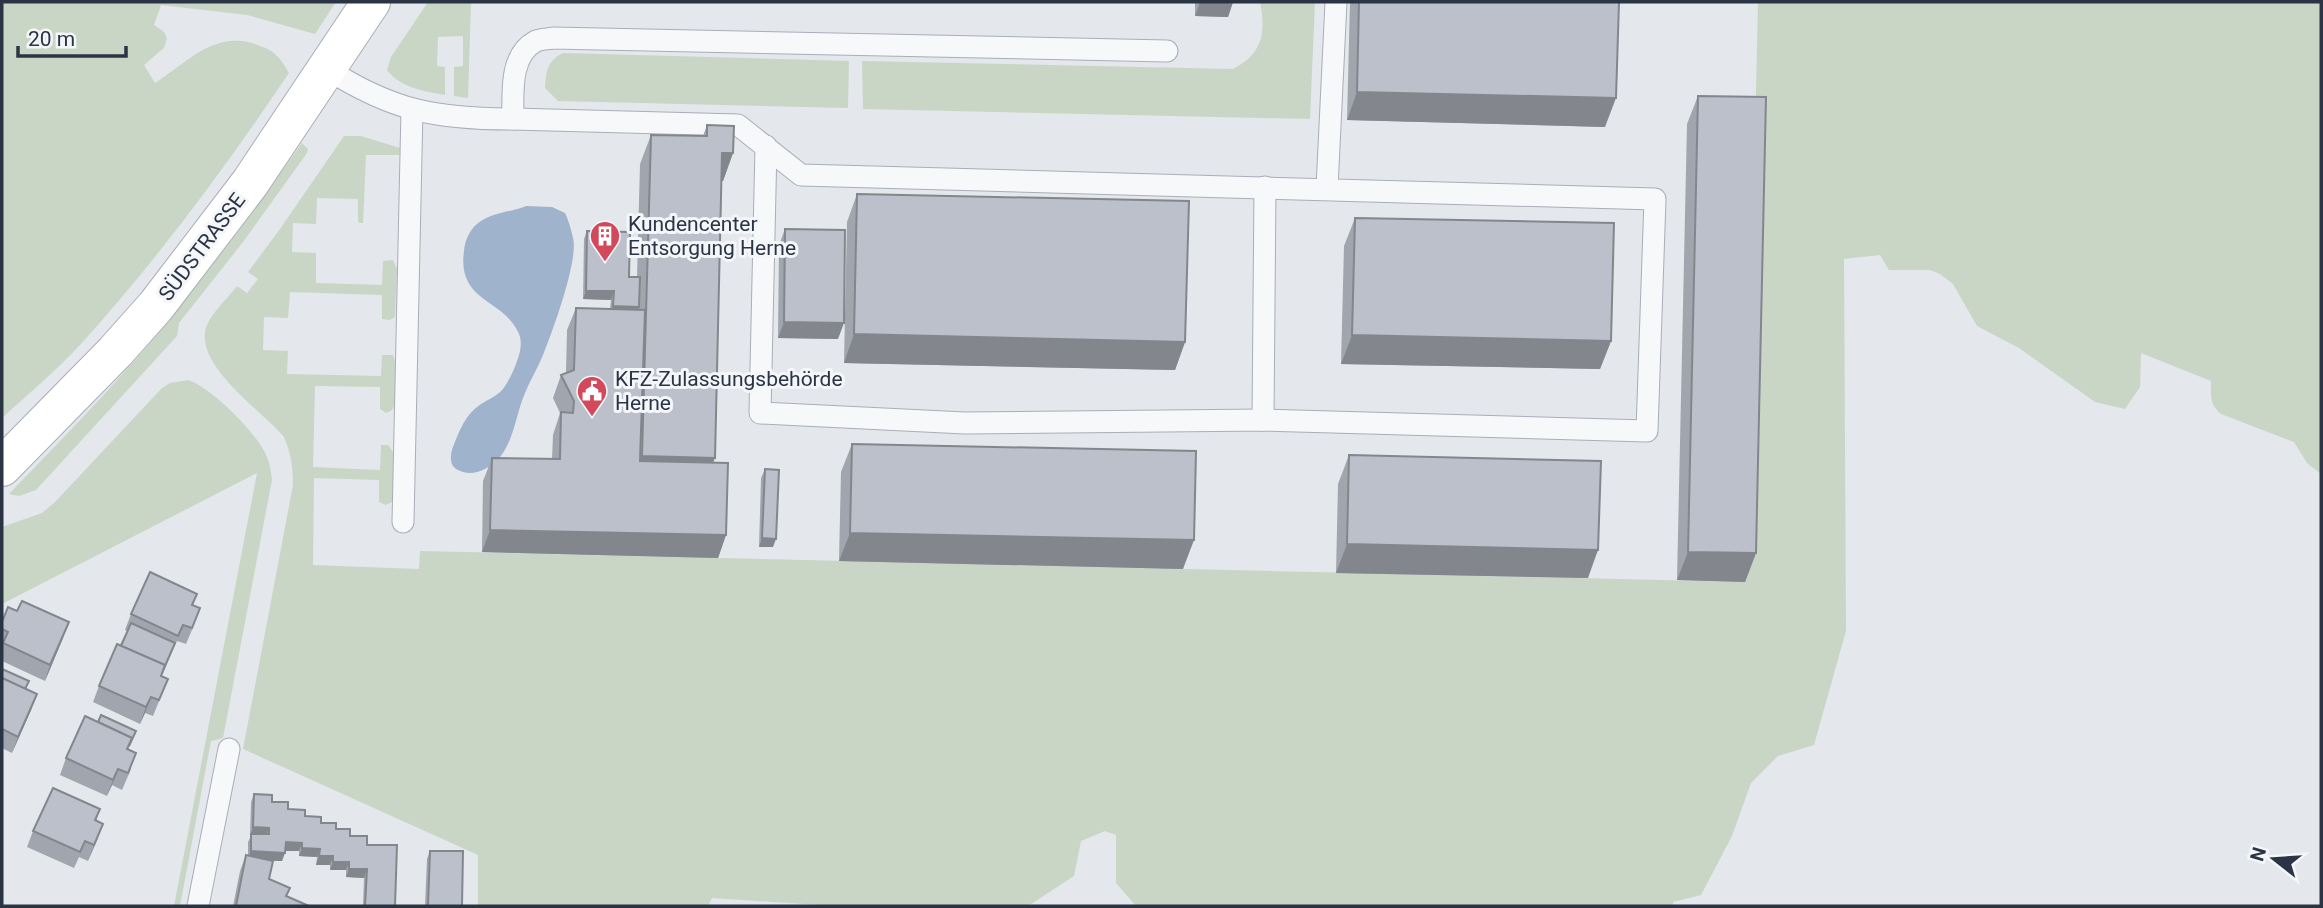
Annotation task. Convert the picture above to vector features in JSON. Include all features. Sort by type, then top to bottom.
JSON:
[{"type":"street","name":"SÜDSTRASSE","points":[[2,467],[115,352],[156,306],[250,183],[371,2]]},
{"type":"lane","points":[[1327,188],[1336,2]]},
{"type":"lane","points":[[513,119],[514,75],[519,62],[526,49],[536,41],[553,38],[1167,51]]},
{"type":"lane","points":[[327,69],[361,90],[412,109],[458,118],[738,125],[766,146],[801,175],[1655,199],[1647,431],[1263,421],[965,424],[760,413],[766,146]]},
{"type":"lane","points":[[403,522],[412,109]]},
{"type":"lane","points":[[1263,421],[1265,187]]},
{"type":"lane","points":[[198,906],[229,749]]},
{"type":"green space","points":[[2,2],[336,2],[315,34],[247,15],[161,5],[154,25],[164,32],[167,38],[164,48],[144,65],[155,83],[200,51],[225,42],[238,41],[252,43],[270,51],[278,57],[289,73],[215,178],[136,280],[71,355],[2,418]]},
{"type":"green space","points":[[428,2],[471,2],[468,98],[454,96],[454,67],[463,66],[463,36],[438,37],[437,66],[445,67],[445,95],[406,85],[387,70],[391,57]]},
{"type":"green space","points":[[1260,2],[1315,2],[1310,119],[863,109],[862,61],[1233,69],[1251,56],[1260,41],[1263,23]]},
{"type":"green space","points":[[1758,2],[2321,2],[2321,474],[2307,463],[2294,442],[2221,414],[2213,403],[2211,381],[2141,353],[2140,387],[2125,409],[2095,402],[2019,348],[1977,326],[1953,284],[1940,274],[1930,270],[1889,270],[1880,255],[1844,259],[1846,631],[1814,745],[1778,756],[1751,783],[1732,836],[1701,895],[1673,902],[1673,906],[1136,906],[1116,883],[1116,835],[1105,831],[1081,841],[1074,876],[1028,906],[835,906],[712,898],[708,906],[478,906],[478,855],[243,749],[293,485],[293,473],[284,437],[232,386],[209,355],[205,340],[207,325],[237,286],[247,293],[258,279],[248,272],[344,136],[361,136],[400,148],[399,155],[366,155],[363,223],[358,220],[358,199],[317,198],[316,224],[293,223],[292,252],[316,253],[316,283],[382,285],[383,261],[393,260],[397,269],[395,317],[390,320],[382,319],[382,295],[290,292],[288,318],[264,317],[263,350],[288,351],[287,374],[381,376],[382,355],[393,355],[396,395],[393,408],[386,413],[380,409],[380,387],[315,386],[313,467],[380,470],[381,445],[388,445],[393,452],[393,498],[392,502],[386,505],[379,502],[379,480],[314,478],[313,565],[419,569],[420,551],[1745,582]]},
{"type":"green space","points":[[563,53],[849,61],[848,108],[558,101],[545,88],[545,82],[551,63]]},
{"type":"green space","points":[[302,143],[308,149],[307,153],[243,242],[179,323],[177,336],[36,490],[19,496],[9,494],[106,393],[161,330]]},
{"type":"green space","points":[[188,380],[209,392],[245,425],[267,457],[272,480],[223,738],[211,741],[180,906],[174,906],[257,473],[2,604],[2,527],[42,513],[162,388],[170,383]]},
{"type":"water","points":[[526,206],[552,207],[565,213],[574,248],[569,278],[547,345],[525,393],[505,450],[486,468],[475,473],[463,472],[453,466],[451,460],[461,428],[475,408],[503,389],[514,368],[521,345],[519,334],[510,320],[473,290],[467,280],[464,267],[467,238],[481,221]]},
{"type":"building","points":[[1359,2],[1619,2],[1616,98],[1357,92]]},
{"type":"building","points":[[1698,96],[1766,97],[1756,553],[1688,552]]},
{"type":"building","points":[[707,125],[734,126],[733,153],[722,153],[715,458],[642,456],[651,135],[707,136]]},
{"type":"building","points":[[857,194],[1189,201],[1185,342],[854,334]]},
{"type":"building","points":[[1355,218],[1614,223],[1611,341],[1352,335]]},
{"type":"building","points":[[785,229],[845,230],[844,323],[784,322]]},
{"type":"building","name":"Kundencenter Entsorgung Herne","points":[[587,231],[630,232],[629,277],[640,277],[639,307],[613,306],[614,291],[586,291]]},
{"type":"building","points":[[576,308],[645,310],[640,461],[728,463],[726,535],[490,530],[492,458],[560,459],[561,412],[573,413],[574,401],[561,375],[574,370]]},
{"type":"building","points":[[852,444],[1196,451],[1194,540],[850,533]]},
{"type":"building","points":[[1349,455],[1601,461],[1598,550],[1347,544]]},
{"type":"building","points":[[765,469],[779,470],[776,539],[762,538]]},
{"type":"building","points":[[150,572],[197,594],[192,605],[200,608],[192,628],[183,625],[178,636],[131,614]]},
{"type":"building","points":[[22,601],[69,622],[50,665],[3,643],[8,632],[2,629],[2,622],[8,607],[17,611]]},
{"type":"building","points":[[131,623],[175,643],[162,673],[165,665],[121,646]]},
{"type":"building","points":[[117,644],[165,665],[161,676],[168,679],[159,700],[151,697],[146,707],[99,686]]},
{"type":"building","points":[[2,669],[29,681],[25,689],[2,678]]},
{"type":"building","points":[[2,678],[37,694],[18,737],[2,729]]},
{"type":"building","points":[[101,715],[136,731],[129,746],[132,738],[98,722]]},
{"type":"building","points":[[85,716],[132,738],[127,749],[136,753],[128,773],[118,769],[113,780],[66,758]]},
{"type":"building","points":[[53,788],[100,809],[95,820],[103,824],[94,845],[85,841],[80,852],[33,831]]},
{"type":"building","points":[[254,794],[272,795],[272,802],[288,802],[288,809],[305,810],[305,816],[321,817],[321,823],[336,823],[336,829],[350,829],[350,836],[367,836],[367,845],[397,845],[395,906],[365,906],[367,869],[349,869],[349,862],[333,862],[333,856],[319,856],[320,849],[302,848],[302,843],[286,842],[285,853],[251,851],[251,834],[269,834],[269,828],[253,827]]},
{"type":"building","points":[[430,851],[463,851],[462,906],[428,906]]},
{"type":"building","points":[[246,855],[273,861],[269,879],[290,888],[286,896],[309,906],[236,906]]},
{"type":"place","name":"Kundencenter Entsorgung Herne","points":[[605,263]]},
{"type":"place","name":"KFZ-Zulassungsbehörde Herne","points":[[592,418]]}]
